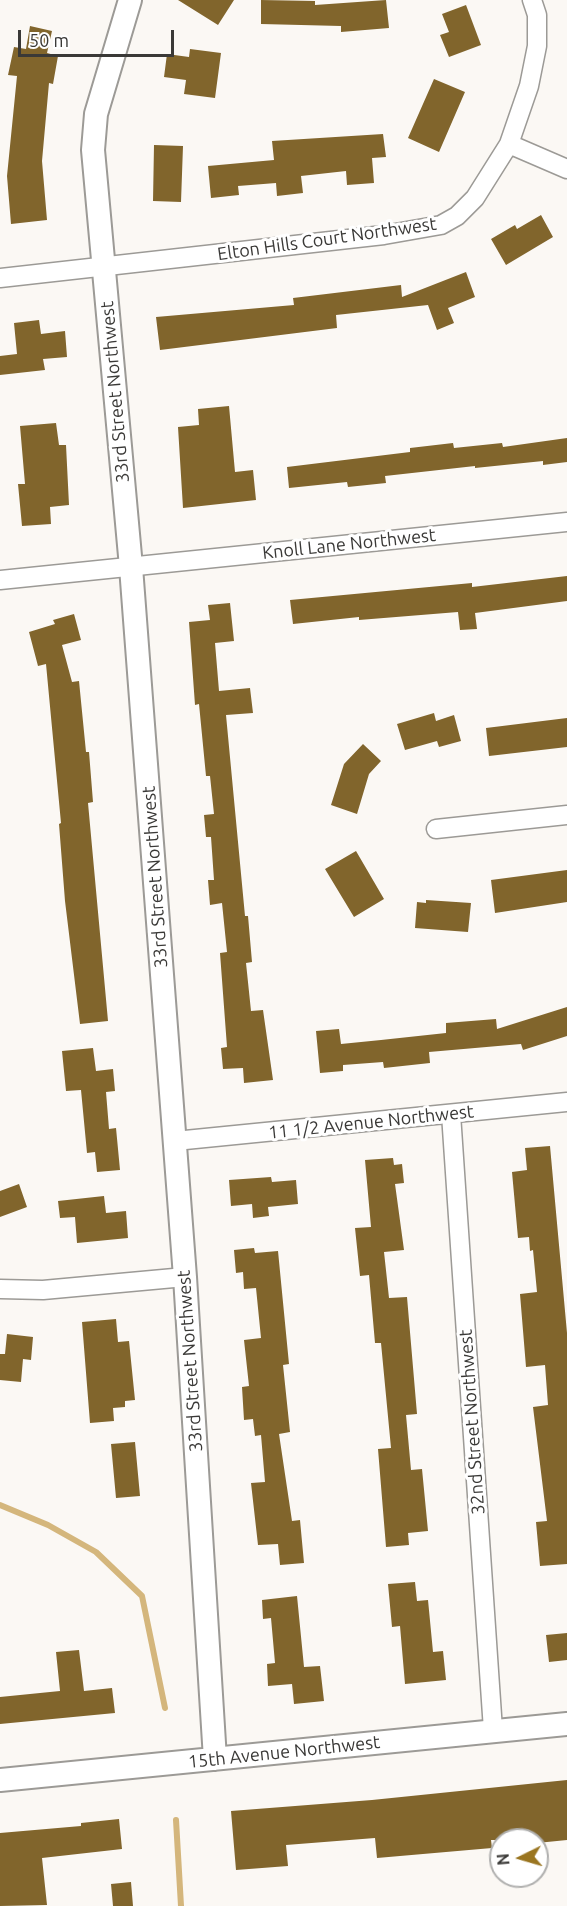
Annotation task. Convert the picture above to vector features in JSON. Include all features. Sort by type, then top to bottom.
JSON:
[{"type":"street","name":"33rd Street Northwest","points":[[130,0],[96,114],[93,150],[132,567],[175,1141],[215,1759]]},
{"type":"street","name":"Elton Hills Court Northwest","points":[[0,278],[384,235],[441,225],[457,216],[475,198],[509,144],[529,86],[537,46],[537,15],[532,0]]},
{"type":"street","points":[[509,144],[567,169]]},
{"type":"street","name":"Knoll Lane Northwest","points":[[0,580],[567,522]]},
{"type":"street","points":[[436,829],[567,815]]},
{"type":"street","name":"11 1/2 Avenue Northwest","points":[[175,1141],[567,1102]]},
{"type":"street","name":"32nd Street Northwest","points":[[451,1114],[493,1730]]},
{"type":"street","points":[[0,1288],[43,1290],[184,1277]]},
{"type":"street","name":"15th Avenue Northwest","points":[[0,1780],[567,1724]]},
{"type":"building","points":[[178,0],[234,0],[218,25]]},
{"type":"building","points":[[261,0],[315,1],[315,5],[386,0],[389,28],[341,32],[341,26],[261,24]]},
{"type":"building","points":[[466,5],[481,45],[449,57],[440,35],[449,32],[442,14]]},
{"type":"building","points":[[30,26],[52,31],[47,53],[58,56],[53,84],[49,83],[42,161],[47,220],[11,224],[7,176],[17,76],[8,75],[14,47],[26,49]]},
{"type":"building","points":[[190,49],[221,53],[215,98],[184,94],[186,80],[164,77],[167,54],[189,57]]},
{"type":"building","points":[[434,79],[465,92],[439,152],[408,138]]},
{"type":"building","points":[[383,134],[386,157],[372,158],[374,183],[347,185],[346,171],[301,176],[303,193],[277,196],[276,183],[238,186],[239,195],[211,198],[208,166],[274,160],[272,141]]},
{"type":"building","points":[[154,145],[183,146],[181,202],[153,201]]},
{"type":"building","points":[[541,215],[553,237],[506,265],[491,239],[515,225],[517,229]]},
{"type":"building","points":[[466,272],[475,297],[448,308],[454,323],[437,330],[428,305],[336,315],[337,328],[160,350],[156,317],[294,305],[293,298],[401,285],[402,297]]},
{"type":"building","points":[[39,320],[41,334],[65,331],[67,357],[43,359],[45,370],[0,375],[0,356],[17,354],[14,323]]},
{"type":"building","points":[[229,406],[235,472],[253,470],[256,500],[183,508],[178,427],[199,425],[198,409]]},
{"type":"building","points":[[56,423],[59,445],[66,445],[69,505],[50,507],[51,524],[22,526],[18,484],[25,484],[20,426]]},
{"type":"building","points":[[567,438],[567,462],[543,465],[543,461],[475,468],[475,466],[385,476],[386,483],[348,487],[347,482],[289,488],[287,467],[410,452],[410,448],[453,443],[454,448],[502,443],[503,447]]},
{"type":"building","points":[[567,576],[567,601],[475,613],[477,629],[460,630],[458,612],[359,620],[359,617],[293,624],[290,600],[472,583],[472,587]]},
{"type":"building","points":[[230,603],[234,641],[215,643],[219,691],[250,688],[253,713],[226,715],[245,916],[248,916],[252,962],[246,963],[251,1011],[263,1010],[273,1080],[244,1083],[243,1068],[223,1069],[221,1048],[227,1047],[220,953],[227,952],[222,903],[210,905],[208,880],[214,880],[211,837],[206,837],[204,815],[214,814],[210,776],[206,776],[199,704],[195,705],[189,622],[210,620],[208,605]]},
{"type":"building","points":[[74,614],[81,640],[62,645],[72,682],[79,681],[86,752],[89,752],[93,802],[88,803],[108,1021],[80,1024],[65,901],[59,824],[61,823],[46,664],[38,666],[29,632],[55,624],[53,620]]},
{"type":"building","points":[[434,713],[436,721],[454,715],[461,741],[439,747],[437,741],[405,750],[397,724]]},
{"type":"building","points":[[567,718],[567,747],[489,756],[486,728]]},
{"type":"building","points":[[363,744],[381,761],[369,774],[357,814],[331,805],[344,764]]},
{"type":"building","points":[[356,851],[384,899],[354,917],[325,869]]},
{"type":"building","points":[[567,870],[567,902],[495,913],[491,880]]},
{"type":"building","points":[[426,900],[471,903],[468,932],[415,928],[417,902],[426,903]]},
{"type":"building","points":[[567,1007],[567,1036],[523,1050],[521,1044],[429,1052],[430,1063],[384,1068],[383,1062],[343,1065],[343,1071],[320,1073],[316,1031],[339,1029],[341,1044],[446,1033],[446,1023],[496,1019],[497,1029]]},
{"type":"building","points":[[93,1048],[96,1071],[113,1069],[115,1091],[106,1092],[109,1129],[116,1128],[120,1170],[97,1172],[95,1152],[87,1153],[81,1090],[66,1091],[62,1051]]},
{"type":"building","points":[[550,1146],[567,1333],[567,1564],[540,1566],[536,1522],[547,1521],[533,1407],[548,1405],[545,1365],[526,1367],[520,1294],[537,1292],[533,1250],[530,1251],[529,1237],[518,1238],[512,1172],[527,1170],[525,1148]]},
{"type":"building","points":[[393,1158],[394,1165],[402,1164],[404,1183],[395,1184],[404,1250],[384,1252],[389,1298],[407,1297],[417,1414],[406,1415],[411,1470],[422,1469],[428,1531],[408,1533],[409,1545],[386,1547],[378,1449],[391,1448],[381,1343],[375,1343],[369,1275],[360,1276],[355,1228],[371,1227],[365,1160]]},
{"type":"building","points":[[271,1177],[272,1182],[296,1180],[298,1204],[268,1207],[269,1216],[253,1218],[252,1204],[231,1206],[229,1180]]},
{"type":"building","points":[[19,1184],[27,1207],[0,1217],[0,1191]]},
{"type":"building","points":[[104,1196],[106,1213],[126,1211],[128,1238],[77,1243],[75,1217],[60,1218],[58,1201]]},
{"type":"building","points":[[254,1248],[255,1253],[278,1251],[289,1364],[283,1365],[290,1432],[279,1434],[292,1521],[300,1520],[304,1563],[280,1565],[278,1544],[258,1545],[251,1483],[265,1482],[261,1435],[255,1436],[253,1419],[244,1420],[242,1387],[249,1386],[244,1340],[261,1338],[256,1288],[244,1289],[243,1272],[236,1273],[234,1250]]},
{"type":"building","points":[[116,1319],[118,1342],[129,1341],[135,1400],[125,1401],[125,1407],[113,1408],[114,1421],[90,1423],[82,1322]]},
{"type":"building","points":[[7,1334],[33,1337],[31,1360],[23,1359],[21,1382],[0,1380],[0,1354],[5,1354]]},
{"type":"building","points":[[135,1442],[140,1496],[116,1498],[111,1444]]},
{"type":"building","points":[[415,1582],[417,1601],[428,1600],[433,1652],[443,1651],[446,1680],[405,1684],[400,1626],[392,1627],[388,1584]]},
{"type":"building","points":[[297,1596],[304,1667],[320,1666],[324,1701],[294,1704],[292,1684],[268,1686],[267,1664],[275,1663],[271,1618],[263,1619],[262,1600]]},
{"type":"building","points":[[567,1633],[567,1660],[549,1662],[546,1635]]},
{"type":"building","points":[[79,1650],[84,1691],[112,1688],[115,1713],[0,1724],[0,1697],[60,1691],[56,1652]]},
{"type":"building","points":[[567,1780],[567,1840],[549,1842],[549,1828],[489,1828],[489,1848],[377,1858],[375,1838],[286,1845],[288,1866],[236,1870],[231,1811],[372,1800]]},
{"type":"building","points":[[119,1819],[122,1849],[42,1858],[47,1905],[0,1906],[0,1833],[81,1826],[81,1823]]},
{"type":"building","points":[[131,1882],[133,1906],[113,1906],[111,1884]]},
{"type":"waterway","points":[[0,1505],[48,1525],[96,1552],[142,1596],[165,1708]]},
{"type":"waterway","points":[[176,1820],[181,1906]]}]
